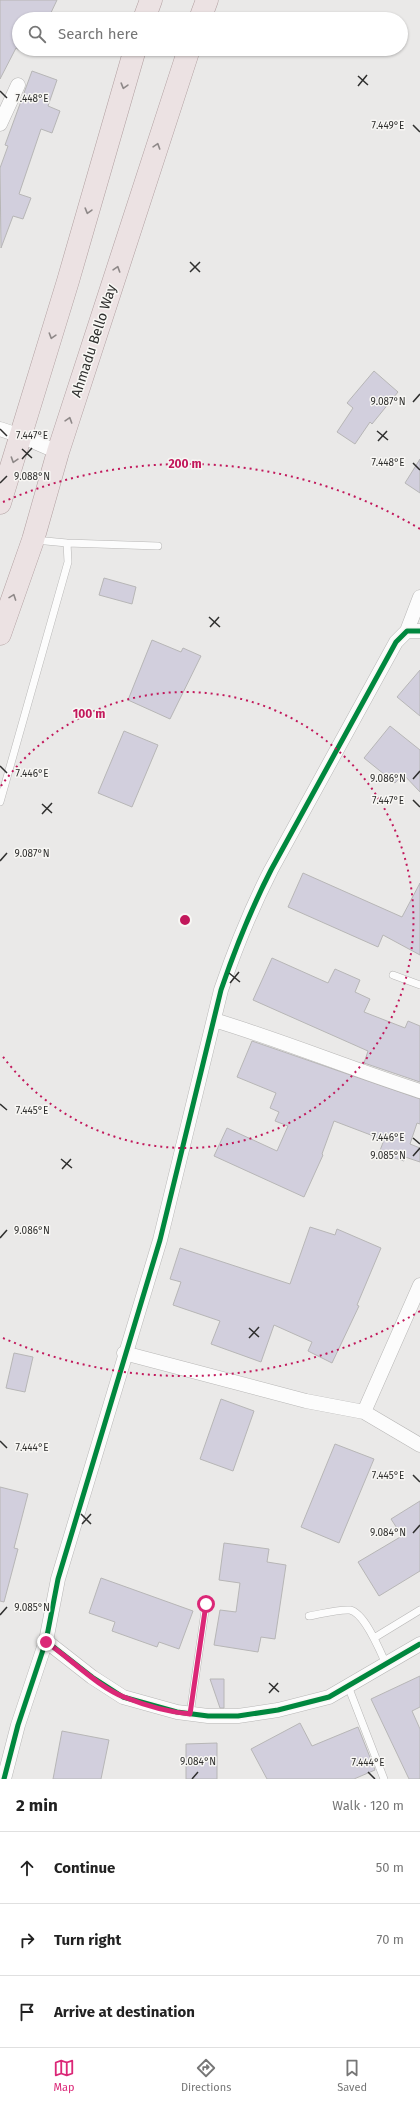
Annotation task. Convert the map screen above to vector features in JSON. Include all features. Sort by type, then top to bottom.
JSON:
[{"type":"main road","points":[[147,12],[151,0]]},
{"type":"main road","points":[[203,12],[208,0]]},
{"type":"main road","points":[[0,503],[68,281],[133,56]]},
{"type":"main road","name":"Ahmadu Bello Way","points":[[0,634],[33,540],[58,452],[187,56]]},
{"type":"street","points":[[0,124],[18,85]]},
{"type":"street","points":[[0,429],[21,436],[58,452]]},
{"type":"street","points":[[4,1779],[18,1725],[46,1642],[58,1579],[124,1353],[160,1240],[221,990],[231,960],[259,894],[396,642],[413,631],[420,597]]},
{"type":"street","points":[[214,1020],[285,1043],[346,1067],[420,1090]]},
{"type":"street","points":[[364,1412],[419,1292]]},
{"type":"street","points":[[124,1353],[306,1401],[364,1412],[420,1445]]},
{"type":"street","points":[[46,1642],[92,1678],[123,1697],[177,1712],[208,1716],[238,1716],[278,1710],[330,1697],[420,1644]]},
{"type":"lane","points":[[33,540],[66,543],[158,546]]},
{"type":"lane","points":[[0,802],[68,562],[66,543]]},
{"type":"lane","points":[[394,975],[420,985]]},
{"type":"lane","points":[[190,1714],[206,1604]]},
{"type":"lane","points":[[309,1616],[349,1610],[357,1613],[374,1638],[386,1664]]},
{"type":"lane","points":[[374,1638],[420,1610]]},
{"type":"lane","points":[[348,1686],[384,1779]]},
{"type":"building","points":[[0,0],[57,0],[51,12],[12,12],[12,56],[0,79]]},
{"type":"building","points":[[32,71],[57,80],[48,106],[60,111],[52,133],[41,129],[19,194],[31,198],[23,219],[13,216],[1,248],[0,168],[8,146],[5,145]]},
{"type":"building","points":[[374,371],[398,392],[372,424],[370,422],[355,444],[337,432],[353,408],[347,403]]},
{"type":"building","points":[[420,459],[420,493],[405,483]]},
{"type":"building","points":[[104,578],[136,587],[132,604],[99,595]]},
{"type":"building","points":[[152,640],[181,652],[183,648],[201,656],[170,719],[128,700]]},
{"type":"building","points":[[420,670],[420,716],[397,697]]},
{"type":"building","points":[[390,726],[420,750],[420,792],[403,774],[395,783],[364,758]]},
{"type":"building","points":[[124,731],[158,745],[132,807],[98,793]]},
{"type":"building","points":[[303,873],[402,917],[420,883],[420,955],[383,935],[378,947],[288,907]]},
{"type":"building","points":[[272,958],[328,983],[335,969],[360,980],[355,992],[370,999],[364,1012],[405,1028],[408,1021],[420,1026],[420,1082],[364,1063],[368,1051],[253,1000]]},
{"type":"building","points":[[252,1041],[420,1099],[420,1124],[417,1123],[410,1144],[420,1148],[420,1162],[405,1157],[404,1161],[379,1153],[384,1140],[334,1121],[322,1154],[323,1155],[304,1197],[214,1156],[227,1128],[277,1151],[288,1126],[275,1121],[279,1112],[270,1108],[276,1093],[237,1077]]},
{"type":"building","points":[[310,1227],[335,1235],[337,1229],[381,1248],[357,1305],[359,1306],[332,1363],[308,1351],[312,1342],[274,1325],[261,1362],[211,1344],[220,1321],[173,1305],[181,1282],[170,1279],[180,1248],[290,1284]]},
{"type":"building","points":[[14,1353],[33,1357],[25,1392],[6,1388]]},
{"type":"building","points":[[221,1399],[254,1411],[233,1471],[200,1459]]},
{"type":"building","points":[[335,1444],[374,1459],[339,1543],[301,1527]]},
{"type":"building","points":[[0,1487],[28,1494],[14,1548],[18,1549],[4,1602],[0,1601]]},
{"type":"building","points":[[420,1501],[420,1571],[379,1596],[358,1562],[402,1536],[391,1519]]},
{"type":"building","points":[[224,1543],[269,1549],[267,1562],[286,1565],[275,1639],[261,1637],[258,1652],[214,1645],[220,1610],[236,1612],[240,1583],[219,1580]]},
{"type":"building","points":[[101,1578],[193,1611],[179,1649],[159,1642],[157,1647],[112,1631],[115,1622],[89,1613]]},
{"type":"building","points":[[420,1676],[420,1707],[412,1711],[420,1729],[420,1779],[409,1779],[371,1699]]},
{"type":"building","points":[[210,1679],[224,1679],[224,1708],[220,1708]]},
{"type":"building","points":[[300,1723],[312,1746],[358,1727],[375,1770],[354,1779],[267,1779],[251,1749]]},
{"type":"building","points":[[62,1731],[109,1740],[101,1779],[53,1779]]},
{"type":"building","points":[[217,1743],[217,1779],[186,1779],[186,1744]]},
{"type":"cycle path","points":[[4,1779],[18,1725],[46,1641],[58,1579],[160,1240],[221,990],[226,975],[250,914],[271,870],[396,642],[407,631],[420,631]]},
{"type":"cycle path","points":[[46,1641],[92,1677],[123,1697],[177,1712],[208,1716],[238,1716],[278,1710],[329,1697],[420,1644]]},
{"type":"route","points":[[46,1642],[64,1654],[92,1678],[123,1697],[177,1712],[190,1714],[192,1687],[206,1604]]}]
